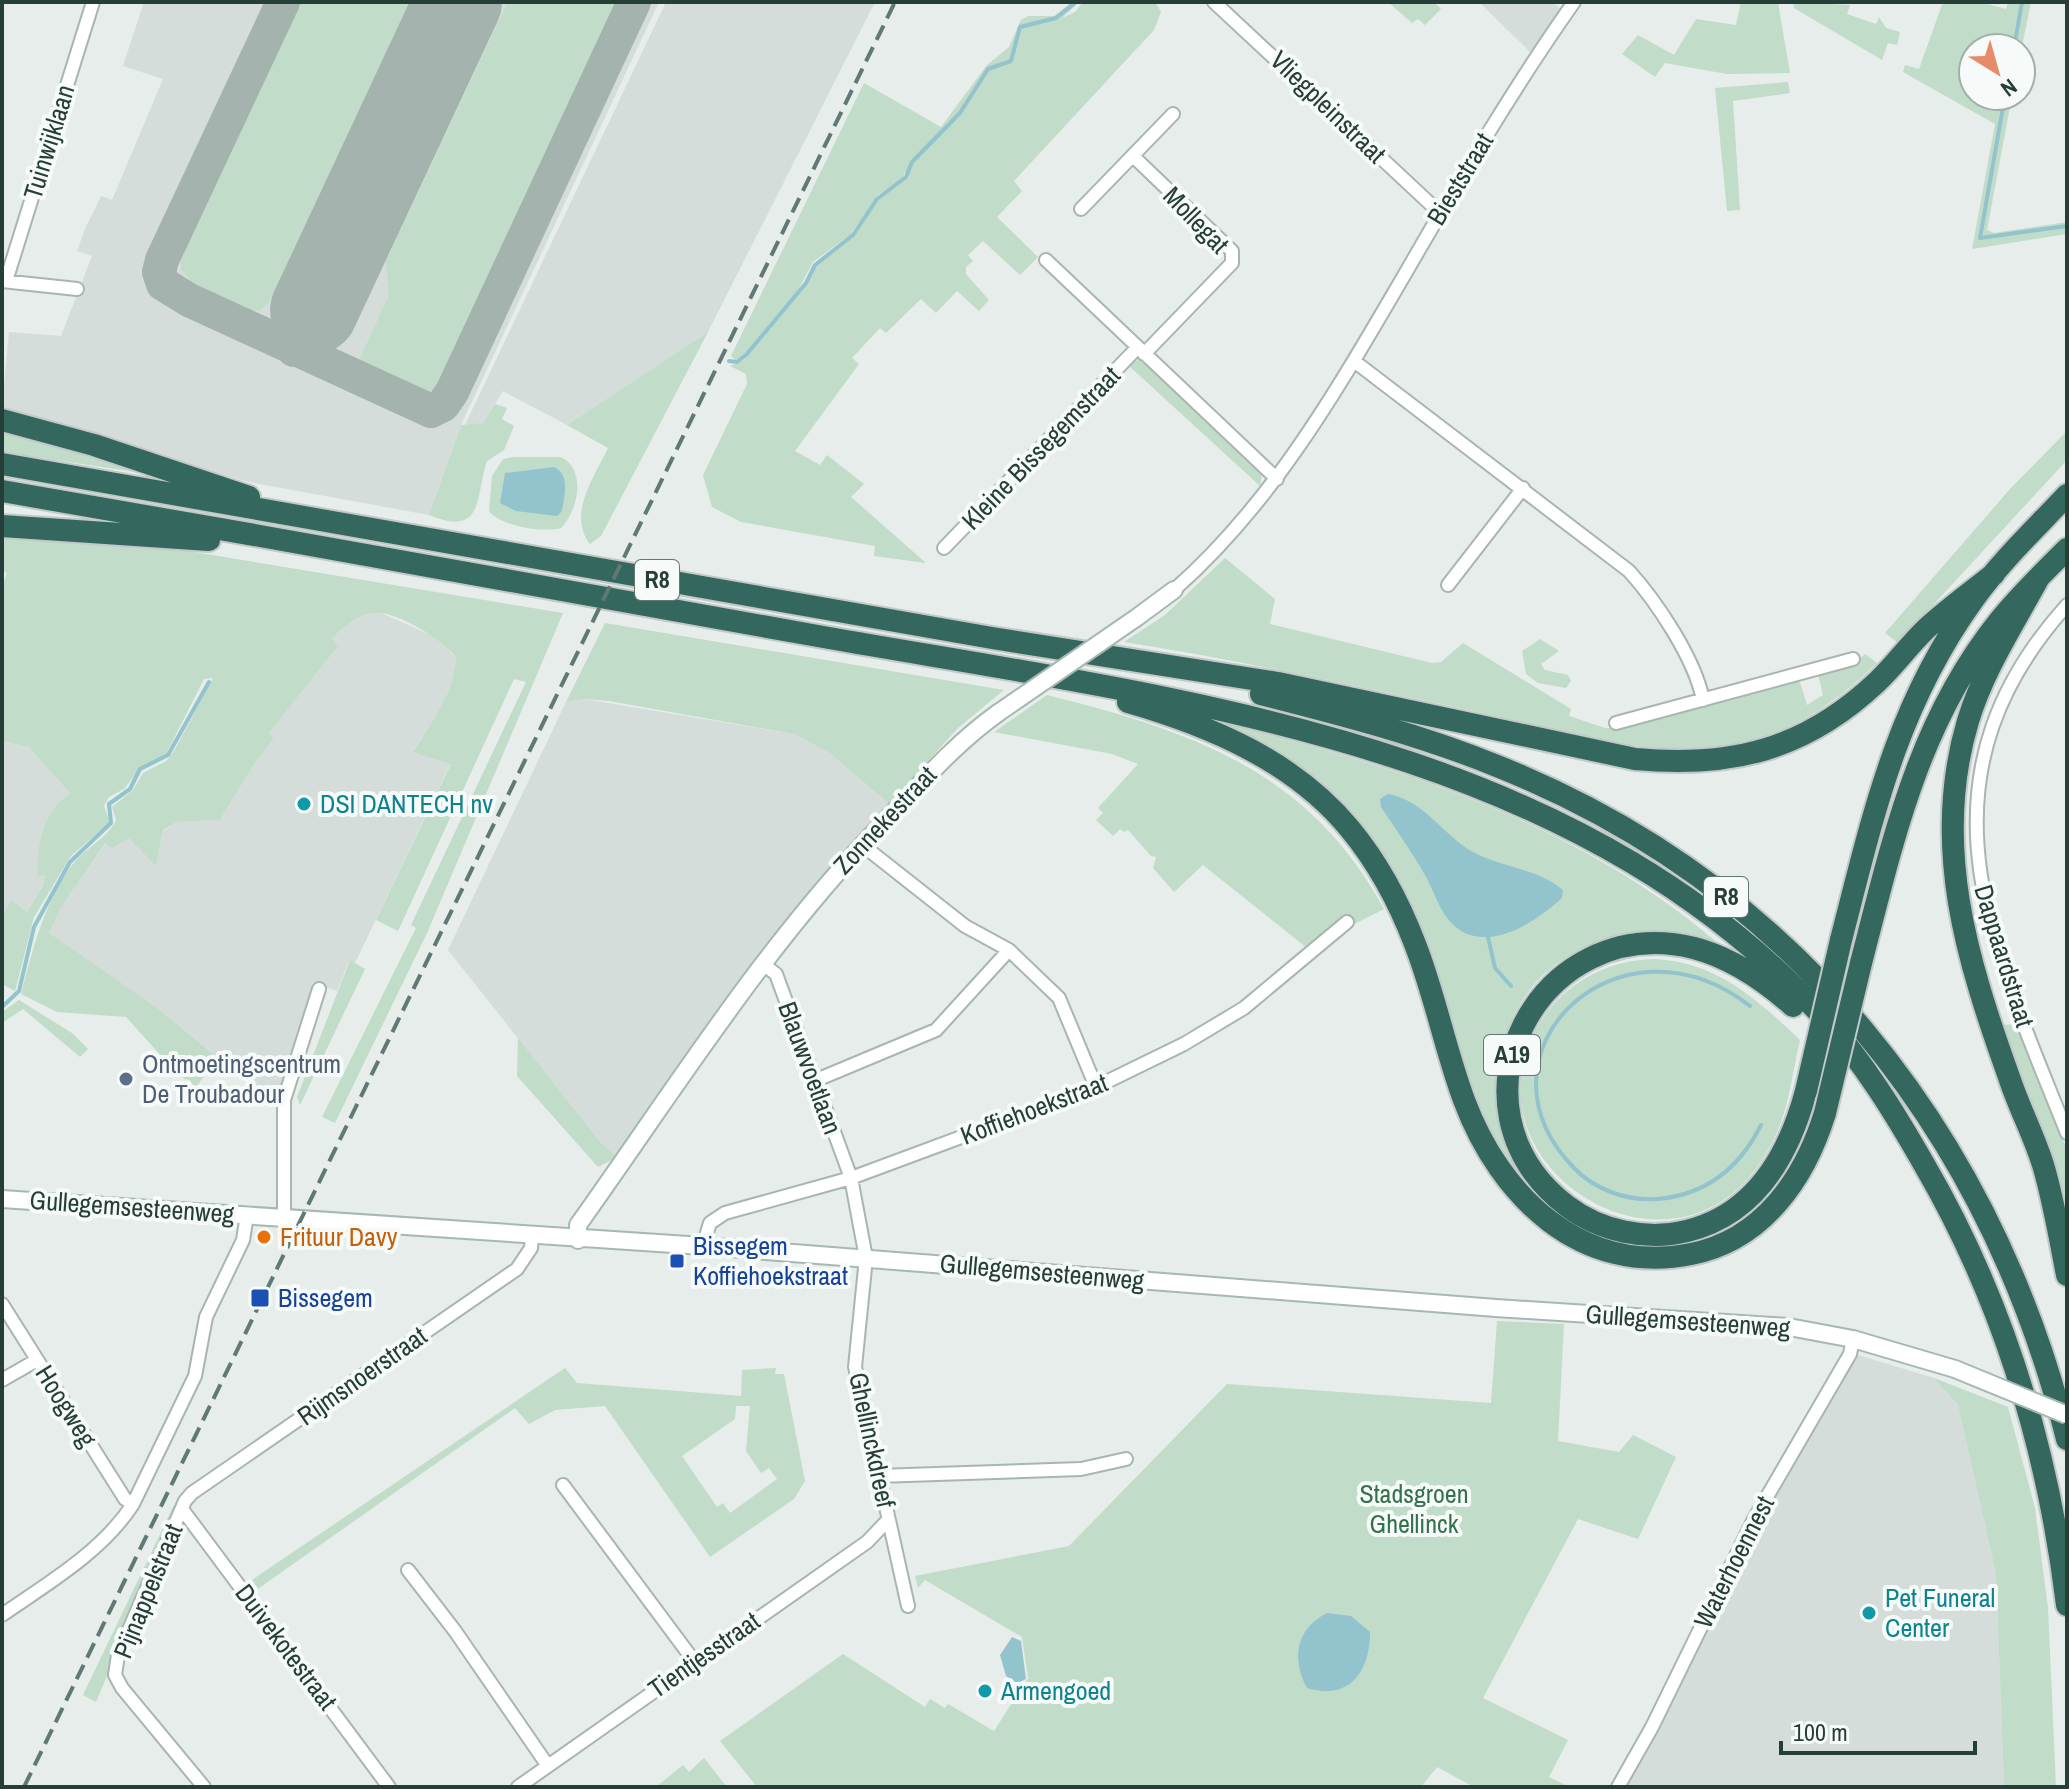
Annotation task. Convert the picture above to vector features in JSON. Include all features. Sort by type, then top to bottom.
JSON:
[{"type":"highway","points":[[2,420],[94,445],[323,521]]},
{"type":"highway","name":"R8","points":[[2,464],[1143,663],[1385,727],[1497,766],[1565,797],[1664,852],[1759,924],[1852,1015],[1891,1062],[1951,1149],[2013,1272],[2045,1356],[2067,1439]]},
{"type":"highway","name":"R8","points":[[2,491],[306,547],[1132,689],[1284,726],[1423,769],[1502,797],[1560,823],[1652,875],[1741,939],[1824,1019],[1880,1095],[1944,1199],[1988,1291],[2018,1372],[2050,1494],[2067,1605]]},
{"type":"highway","points":[[1143,663],[1278,683],[1635,759],[1710,762],[1745,757],[1786,743],[1825,723],[1878,681],[1926,629],[1994,574],[2067,495]]},
{"type":"highway","points":[[2,526],[306,547]]},
{"type":"highway","name":"A19","points":[[960,661],[1125,701],[1206,728],[1269,759],[1334,812],[1376,863],[1399,906],[1417,948],[1465,1103],[1489,1152],[1521,1197],[1563,1234],[1614,1254],[1647,1259],[1674,1257],[1718,1246],[1754,1225],[1784,1197],[1811,1152],[1825,1113],[1906,791],[1923,748],[1966,667],[2000,620],[2067,549]]},
{"type":"highway","name":"A19","points":[[1880,1095],[1806,1017],[1771,987],[1722,958],[1694,948],[1663,944],[1608,951],[1581,963],[1556,980],[1525,1019],[1510,1063],[1507,1091],[1512,1130],[1533,1172],[1551,1194],[1576,1213],[1601,1225],[1648,1235],[1698,1228],[1741,1206],[1757,1192],[1773,1172],[1789,1142],[1806,1091],[1841,940],[1897,737],[1936,656],[1994,574]]},
{"type":"highway","points":[[2038,579],[1987,673],[1968,720],[1958,764],[1952,852],[1955,893],[1965,938],[2009,1079],[2043,1166],[2067,1275]]},
{"type":"street","name":"Tuinwijklaan","points":[[77,289],[4,281],[93,2]]},
{"type":"street","name":"Vliegpleinstraat","points":[[1214,2],[1440,213]]},
{"type":"street","name":"Bieststraat","points":[[1277,479],[1354,361],[1519,81],[1574,2]]},
{"type":"street","points":[[1081,209],[1173,114]]},
{"type":"street","name":"Mollegat","points":[[1134,157],[1232,251],[1232,263],[1141,351]]},
{"type":"street","name":"Kleine Bissegemstraat","points":[[1046,260],[1277,479]]},
{"type":"street","name":"Kleine Bissegemstraat","points":[[944,548],[1141,351]]},
{"type":"street","points":[[1354,361],[1615,558],[1642,585],[1696,675],[1703,700]]},
{"type":"street","name":"Zonnekestraat","points":[[578,1240],[578,1225],[763,964],[861,844],[961,742],[1174,590],[1237,529],[1277,479]]},
{"type":"street","points":[[1448,585],[1523,488]]},
{"type":"street","name":"Dappaardstraat","points":[[2067,605],[2016,670],[1999,708],[1977,793],[1975,842],[1979,883],[1990,927],[2067,1133]]},
{"type":"street","points":[[1616,723],[1853,659]]},
{"type":"street","points":[[861,844],[965,926],[1009,950],[1059,998],[1096,1087]]},
{"type":"street","name":"Koffiehoekstraat","points":[[703,1246],[710,1223],[725,1213],[851,1178],[1096,1087],[1184,1044],[1244,1008],[1347,922]]},
{"type":"street","points":[[814,1081],[936,1030],[1009,950]]},
{"type":"street","name":"Blauwvoetlaan","points":[[763,964],[776,974],[851,1178]]},
{"type":"street","points":[[284,1217],[284,1100],[319,989]]},
{"type":"street","name":"Ghellinckdreef","points":[[851,1178],[866,1258],[855,1367],[908,1606]]},
{"type":"street","name":"Gullegemsesteenweg","points":[[2,1199],[703,1246],[1496,1308],[1789,1327],[1853,1339],[1955,1369],[2067,1415]]},
{"type":"street","points":[[2,1615],[75,1563],[133,1504],[200,1361],[206,1317],[243,1240],[247,1215]]},
{"type":"street","name":"Rijmsnoerstraat","points":[[182,1509],[192,1493],[517,1269],[531,1248],[532,1236]]},
{"type":"street","name":"Hoogweg","points":[[2,1304],[125,1499],[133,1504]]},
{"type":"street","name":"Waterhoennest","points":[[1618,1787],[1652,1727],[1754,1519],[1850,1354],[1853,1339]]},
{"type":"street","points":[[2,1380],[37,1360]]},
{"type":"street","points":[[878,1476],[1081,1469],[1126,1459]]},
{"type":"street","points":[[563,1485],[694,1661]]},
{"type":"street","name":"Pijnappelstraat","points":[[182,1509],[118,1655],[115,1675],[129,1699],[204,1787]]},
{"type":"street","name":"Duivekotestraat","points":[[182,1509],[389,1787]]},
{"type":"street","name":"Tientjesstraat","points":[[518,1787],[867,1542],[888,1520]]},
{"type":"street","points":[[408,1570],[455,1631],[548,1766]]},
{"type":"shaded area","points":[[144,2],[659,2],[461,425],[429,515],[249,482],[2,409],[9,332],[61,336],[92,256],[77,251],[85,229],[101,196],[112,200],[163,79],[123,66]]},
{"type":"shaded area","points":[[666,2],[875,2],[708,332],[567,425],[503,391],[483,423],[464,427]]},
{"type":"shaded area","points":[[1479,2],[1551,2],[1561,9],[1531,53]]},
{"type":"shaded area","points":[[379,612],[438,638],[456,658],[455,673],[441,708],[413,751],[451,763],[355,963],[349,961],[337,991],[313,983],[278,1099],[261,1093],[156,1007],[48,933],[60,909],[106,842],[129,837],[156,865],[163,831],[177,822],[220,820],[256,761],[274,739],[268,734],[337,647],[332,638],[353,618]]},
{"type":"shaded area","points":[[584,699],[794,734],[830,753],[889,804],[776,936],[617,1157],[601,1143],[448,950],[566,702]]},
{"type":"shaded area","points":[[2,741],[29,747],[72,794],[39,877],[45,875],[43,886],[27,912],[11,901],[2,917]]},
{"type":"shaded area","points":[[1858,1355],[1934,1378],[1958,1405],[1996,1574],[2004,1787],[1625,1787],[1767,1511]]},
{"type":"green space","points":[[295,2],[409,2],[269,302],[260,310],[247,312],[198,290],[181,269],[181,250]]},
{"type":"green space","points":[[508,2],[622,2],[445,383],[431,394],[422,394],[358,363],[389,295],[386,261]]},
{"type":"green space","points":[[1072,2],[1079,2],[1062,18],[1075,12],[1083,2],[1155,2],[1161,12],[1154,30],[1014,181],[1022,191],[997,217],[1038,257],[1020,275],[983,241],[968,255],[973,261],[966,267],[966,274],[989,300],[979,311],[957,291],[936,313],[921,299],[886,333],[880,328],[852,358],[859,364],[795,451],[820,465],[827,455],[864,484],[851,497],[926,563],[874,556],[875,546],[741,522],[712,507],[703,475],[747,384],[746,374],[730,366],[744,360],[804,288],[818,262],[852,238],[877,200],[909,177],[905,172],[902,179],[878,195],[850,235],[813,262],[798,290],[742,357],[735,360],[731,356],[864,83],[941,127],[987,65],[1009,47],[1021,20],[1028,16],[1054,16]]},
{"type":"green space","points":[[1388,2],[1434,2],[1441,9],[1425,25],[1418,19],[1412,23]]},
{"type":"green space","points":[[1741,2],[1778,2],[1790,73],[1727,74],[1665,63],[1655,77],[1622,54],[1638,35],[1674,55],[1696,19],[1736,25]]},
{"type":"green space","points":[[1793,2],[1850,5],[1847,14],[1876,24],[1879,17],[1886,28],[1900,32],[1897,45],[1888,43],[1882,60],[1794,8]]},
{"type":"green space","points":[[1943,2],[1980,2],[2006,9],[2008,2],[2031,2],[2025,32],[1957,32],[1957,103],[1903,72],[1905,65],[1919,69]]},
{"type":"green space","points":[[1788,82],[1790,93],[1733,101],[1740,210],[1727,211],[1715,88]]},
{"type":"green space","points":[[1974,112],[2009,112],[1987,230],[1994,233],[2067,222],[2067,234],[1972,249],[1995,124]]},
{"type":"green space","points":[[708,332],[601,536],[590,544],[581,521],[582,508],[608,448],[567,425]]},
{"type":"green space","points":[[1138,360],[1145,363],[1262,474],[1260,486],[1128,365]]},
{"type":"green space","points":[[495,404],[507,408],[502,419],[514,426],[504,450],[487,461],[474,510],[469,517],[460,521],[447,521],[429,515],[461,425],[483,423]]},
{"type":"green space","points":[[2067,431],[2067,460],[1898,643],[1885,633],[2010,489]]},
{"type":"green space","points":[[2,432],[155,475],[2,452]]},
{"type":"green space","points":[[561,457],[569,463],[577,481],[577,491],[572,512],[561,528],[544,530],[522,527],[502,521],[489,511],[492,476],[503,459]]},
{"type":"green space","points":[[2,538],[182,550],[563,613],[427,933],[335,1123],[322,1117],[416,928],[411,925],[526,682],[514,679],[398,931],[376,920],[451,764],[413,752],[446,695],[456,658],[442,643],[394,616],[375,613],[362,616],[332,638],[338,646],[269,733],[274,739],[256,761],[220,820],[177,822],[163,830],[156,866],[129,838],[112,848],[105,843],[60,909],[49,933],[156,1007],[218,1058],[195,1088],[190,1080],[184,1079],[178,1066],[172,1068],[126,1017],[57,1012],[21,994],[40,927],[62,880],[77,859],[112,826],[116,820],[112,807],[133,790],[143,773],[166,761],[174,751],[213,678],[204,679],[166,754],[141,767],[124,789],[109,797],[104,806],[110,822],[71,856],[34,917],[15,991],[2,984],[2,917],[11,900],[27,912],[43,886],[45,875],[38,877],[38,866],[43,830],[61,800],[71,794],[29,747],[2,741],[2,586],[7,573],[2,570]]},
{"type":"green space","points":[[1225,558],[1275,599],[1270,624],[1432,663],[1441,662],[1463,643],[1571,709],[1569,716],[1605,728],[1616,728],[1799,679],[1807,705],[1823,695],[1818,674],[1854,664],[1865,654],[1877,663],[1813,714],[1777,732],[1737,744],[1670,749],[1569,734],[1297,674],[1124,642],[1165,615]]},
{"type":"green space","points":[[605,623],[1004,690],[958,728],[889,804],[830,753],[794,734],[609,701],[584,699],[566,702]]},
{"type":"green space","points":[[1540,639],[1559,651],[1541,664],[1545,670],[1568,675],[1571,681],[1566,688],[1538,683],[1526,674],[1522,651]]},
{"type":"green space","points":[[1047,695],[1149,724],[1241,763],[1282,790],[1320,822],[1354,861],[1384,909],[1307,948],[1203,865],[1174,892],[1153,868],[1156,857],[1151,856],[1128,830],[1124,832],[1120,829],[1113,836],[1096,820],[1103,813],[1098,808],[1138,764],[1112,754],[994,732]]},
{"type":"green space","points":[[1230,725],[1361,761],[1488,806],[1609,866],[1665,902],[1719,944],[1663,933],[1629,934],[1588,946],[1554,966],[1528,992],[1510,1024],[1500,1060],[1498,1097],[1506,1136],[1522,1174],[1519,1177],[1482,1111],[1419,923],[1386,861],[1343,805],[1317,781],[1288,758]]},
{"type":"green space","points":[[1654,959],[1697,967],[1716,975],[1751,997],[1800,1040],[1785,1110],[1767,1152],[1727,1198],[1679,1218],[1629,1216],[1582,1196],[1546,1162],[1524,1117],[1523,1065],[1548,1011],[1570,989],[1595,973],[1623,963]]},
{"type":"green space","points":[[350,960],[365,969],[300,1105],[297,1097]]},
{"type":"green space","points":[[19,1000],[72,1033],[88,1049],[80,1057],[23,1009],[2,1023],[2,1012]]},
{"type":"green space","points":[[2016,1024],[2067,1150],[2067,1244],[2057,1195],[2004,1025]]},
{"type":"green space","points":[[518,1038],[601,1143],[617,1157],[598,1167],[517,1076]]},
{"type":"green space","name":"Stadsgroen Ghellinck","points":[[1497,1321],[1564,1324],[1558,1441],[1619,1452],[1633,1435],[1676,1457],[1638,1539],[1578,1519],[1483,1698],[1568,1740],[1549,1777],[1570,1787],[1474,1787],[1437,1767],[1421,1787],[757,1787],[720,1741],[843,1654],[925,1707],[930,1699],[945,1708],[948,1704],[994,1731],[1028,1678],[1022,1637],[925,1580],[918,1588],[915,1576],[1069,1546],[1227,1384],[1491,1403]]},
{"type":"green space","points":[[565,1368],[577,1383],[741,1396],[742,1370],[776,1368],[775,1374],[784,1374],[805,1481],[794,1499],[710,1557],[605,1406],[555,1410],[529,1424],[515,1408],[249,1595],[243,1586]],"holes":[[[736,1406],[750,1406],[746,1451],[761,1473],[769,1468],[777,1479],[730,1513],[723,1503],[717,1507],[682,1456],[735,1419]]]},
{"type":"green space","points":[[1934,1378],[2008,1407],[2035,1508],[2048,1608],[2056,1787],[2004,1787],[1996,1574],[1958,1405]]},
{"type":"green space","points":[[174,1505],[178,1507],[96,1702],[83,1695]]},
{"type":"green space","points":[[704,1758],[727,1787],[656,1787],[683,1765],[689,1772]]},
{"type":"water","points":[[554,467],[565,480],[562,511],[557,516],[516,511],[500,503],[505,473]]},
{"type":"water","points":[[1388,794],[1413,803],[1473,852],[1553,883],[1563,890],[1562,898],[1537,918],[1506,933],[1490,937],[1461,931],[1444,914],[1420,866],[1381,807],[1380,799]]},
{"type":"water","points":[[1327,1613],[1351,1616],[1370,1632],[1366,1659],[1354,1680],[1345,1687],[1322,1691],[1307,1688],[1298,1655],[1299,1645],[1309,1627]]},
{"type":"water","points":[[1012,1637],[1021,1641],[1026,1679],[1017,1683],[1006,1676],[1000,1655]]},
{"type":"waterway","points":[[729,361],[737,362],[746,355],[806,283],[815,265],[853,235],[877,199],[906,177],[912,162],[960,113],[988,69],[1011,61],[1020,27],[1056,18],[1076,2]]},
{"type":"waterway","points":[[2017,32],[2022,2]]},
{"type":"waterway","points":[[2002,112],[1980,238],[2067,226]]},
{"type":"waterway","points":[[2,1007],[19,991],[34,927],[70,862],[111,823],[109,804],[130,789],[140,769],[168,755],[209,682]]},
{"type":"waterway","points":[[1488,937],[1495,968],[1511,986]]},
{"type":"waterway","points":[[1750,1006],[1700,979],[1651,972],[1607,982],[1571,1006],[1546,1039],[1536,1080],[1544,1124],[1574,1168],[1602,1188],[1623,1196],[1657,1199],[1691,1192],[1706,1185],[1732,1166],[1761,1125]]},
{"type":"taxiway","points":[[283,2],[162,260],[159,272],[163,284],[189,300],[431,411],[443,405],[452,392],[634,2]]},
{"type":"taxiway","points":[[294,350],[314,310]]},
{"type":"runway","points":[[314,310],[458,2]]},
{"type":"railway","points":[[24,1787],[895,2]]},
{"type":"place","name":"DSI DANTECH nv","points":[[304,804]]},
{"type":"place","name":"Ontmoetingscentrum De Troubadour","points":[[126,1079]]},
{"type":"place","name":"Frituur Davy","points":[[264,1237]]},
{"type":"place","name":"Bissegem Koffiehoekstraat","points":[[677,1261]]},
{"type":"place","name":"Bissegem","points":[[260,1298]]},
{"type":"place","name":"Pet Funeral Center","points":[[1869,1613]]},
{"type":"place","name":"Armengoed","points":[[985,1691]]}]
